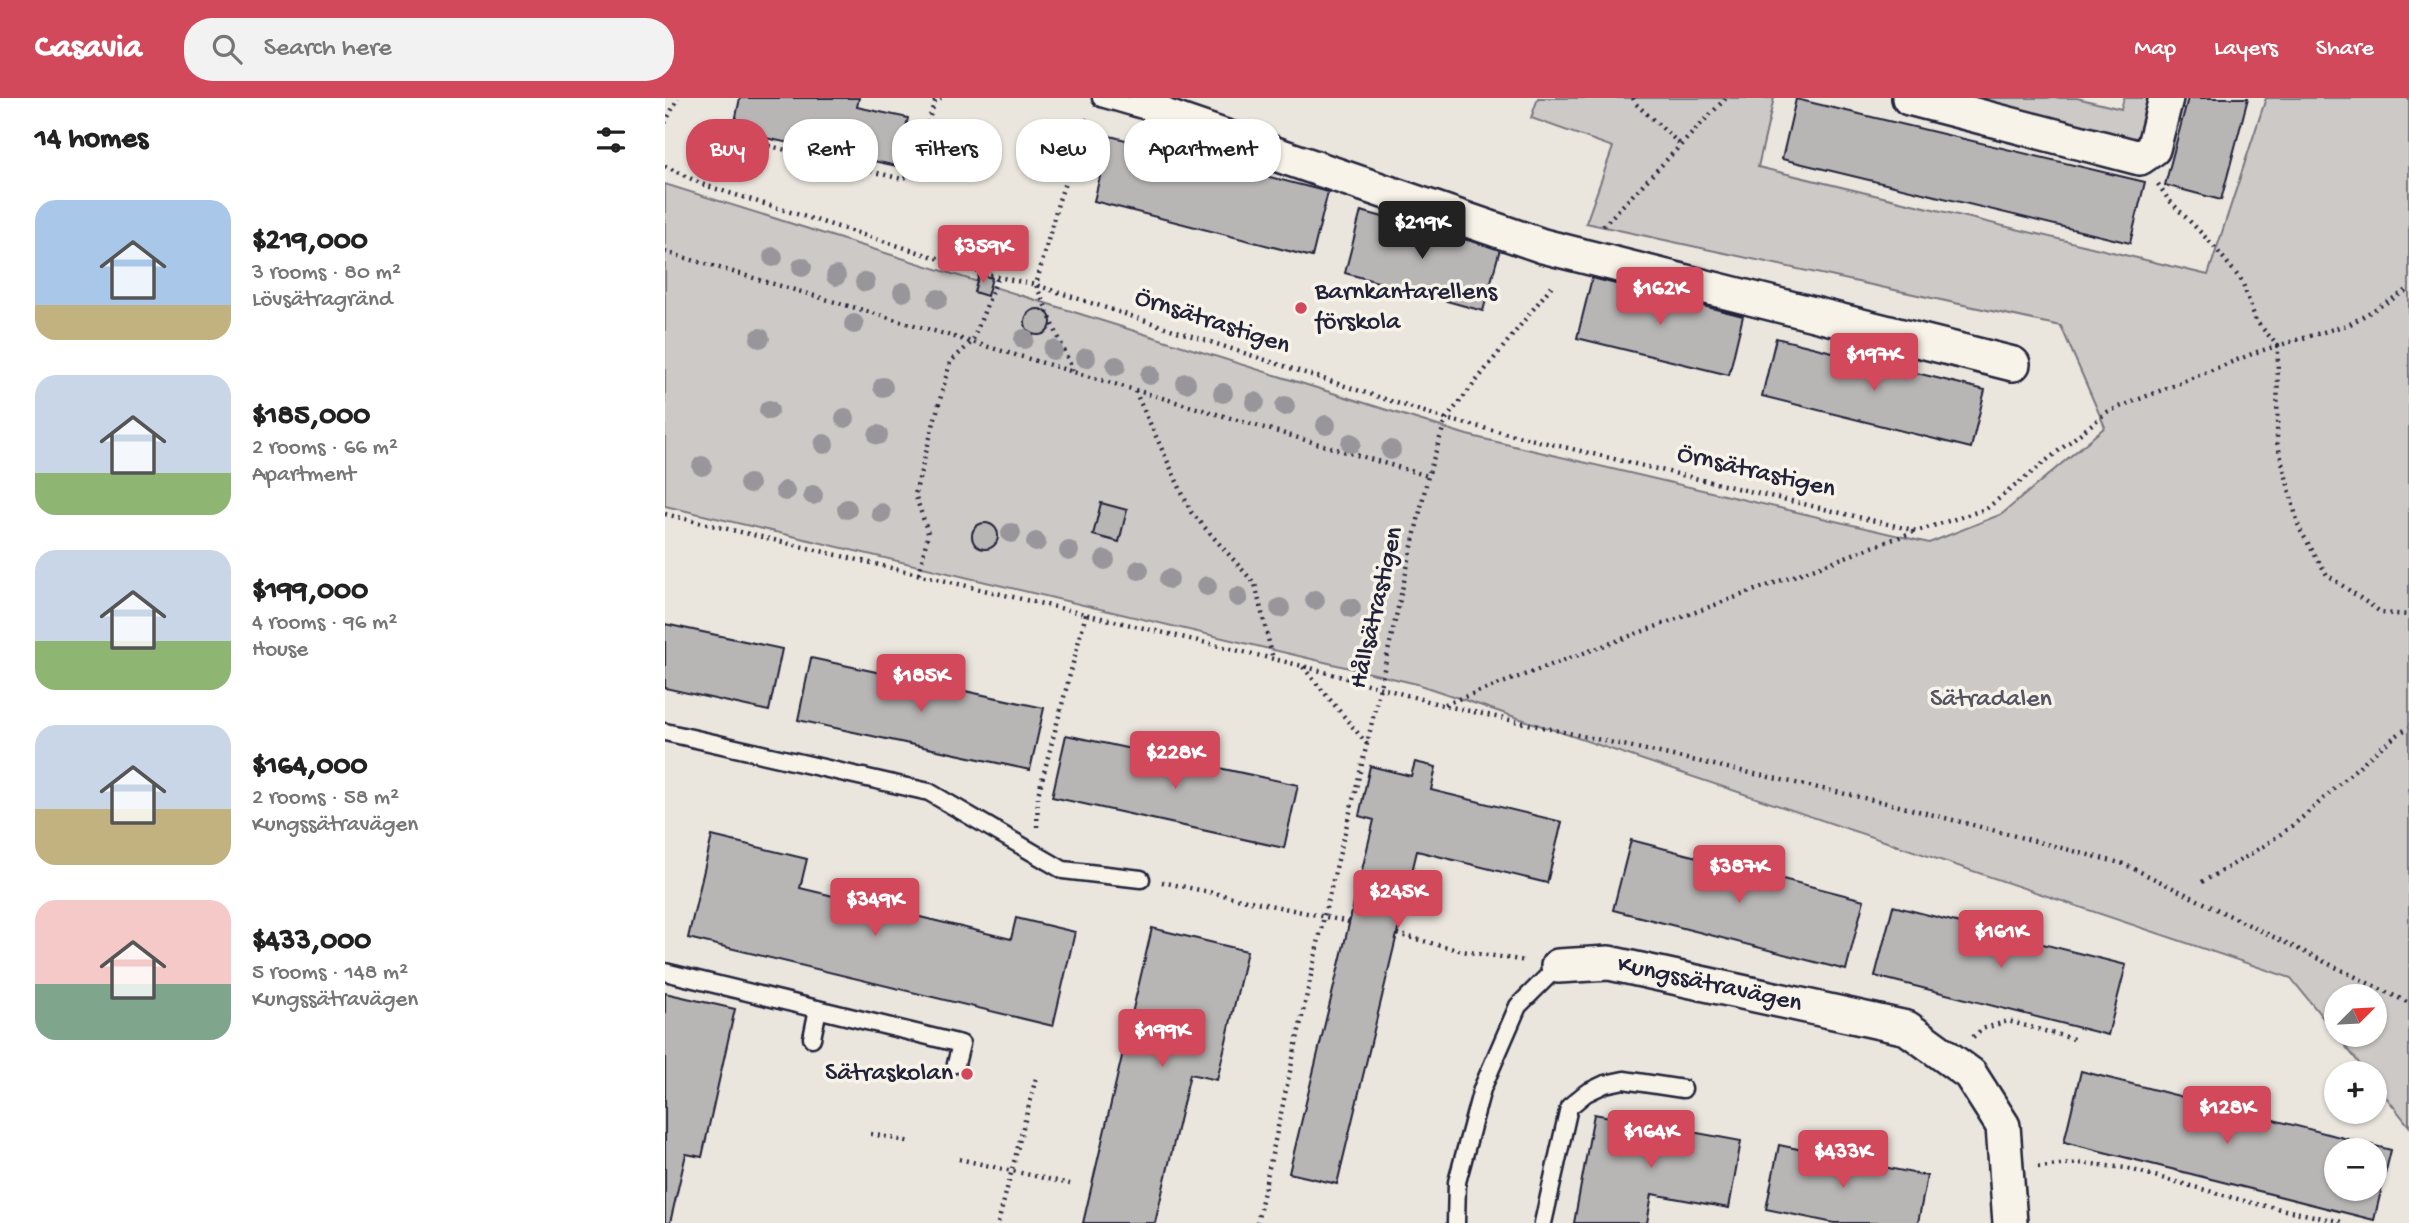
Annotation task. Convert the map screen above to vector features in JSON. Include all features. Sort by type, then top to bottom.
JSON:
[{"type":"street","points":[[1909,98],[2140,158],[2153,149],[2166,98]]},
{"type":"street","points":[[1154,107],[1543,246],[2013,365]]},
{"type":"street","name":"Kungssätravägen","points":[[1558,966],[1609,963],[1907,1028],[1970,1074],[2003,1126],[2010,1223]]},
{"type":"lane","points":[[1104,99],[1154,107]]},
{"type":"lane","points":[[665,732],[929,792],[1063,870],[1141,879]]},
{"type":"lane","points":[[1456,1223],[1457,1182],[1482,1089],[1518,1006],[1558,966]]},
{"type":"lane","points":[[665,972],[961,1044],[956,1064]]},
{"type":"lane","points":[[812,1038],[818,1009]]},
{"type":"lane","points":[[1543,1223],[1569,1107],[1585,1093],[1605,1084],[1624,1080],[1683,1089]]},
{"type":"path","points":[[665,122],[678,98]]},
{"type":"path","points":[[769,147],[902,178],[915,172],[935,101],[941,98]]},
{"type":"path","points":[[1633,98],[1636,104],[1681,145]]},
{"type":"path","name":"Hållsätrastigen","points":[[1257,1223],[1324,916],[1367,744],[1428,476],[1446,419],[1578,253],[1726,98]]},
{"type":"path","points":[[1074,372],[1036,285],[1058,203],[1090,111],[1104,99]]},
{"type":"path","name":"Örnsätrastigen","points":[[665,166],[704,185],[999,277],[1036,285],[1446,419],[1917,531]]},
{"type":"path","points":[[2168,199],[2212,244],[2242,281],[2256,320],[2279,346],[2277,442],[2299,528],[2327,575],[2382,613],[2409,615]]},
{"type":"path","points":[[665,252],[1428,476]]},
{"type":"path","points":[[919,574],[929,533],[915,495],[950,362],[972,342],[999,277]]},
{"type":"path","points":[[1443,705],[1917,531],[1986,509],[2107,412],[2256,352],[2350,324],[2409,289]]},
{"type":"path","points":[[1135,390],[1191,513],[1255,584],[1273,659]]},
{"type":"path","points":[[665,514],[1303,666],[1443,705],[1891,804],[2124,864],[2409,1003]]},
{"type":"path","points":[[1038,795],[1086,614]]},
{"type":"path","points":[[1303,666],[1367,744]]},
{"type":"path","points":[[2202,882],[2261,849],[2299,819],[2345,776],[2409,727]]},
{"type":"path","points":[[1141,879],[1349,922]]},
{"type":"path","points":[[1397,934],[1462,951],[1558,966]]},
{"type":"path","points":[[1949,1058],[1982,1029],[2008,1021],[2074,1039]]},
{"type":"path","points":[[998,1223],[1036,1078]]},
{"type":"path","points":[[871,1134],[911,1142]]},
{"type":"path","points":[[959,1159],[1070,1184]]},
{"type":"path","points":[[2006,1171],[2082,1163],[2126,1168],[2240,1200],[2342,1222]]},
{"type":"green space","name":"Sätradalen","points":[[1538,98],[1774,98],[1758,167],[2208,275],[2266,98],[2409,98],[2409,1126],[2387,1098],[2387,1061],[2357,1061],[2346,1047],[2387,1047],[2387,984],[2324,984],[2324,1019],[2291,978],[1417,684],[665,506],[665,184],[1467,435],[1929,543],[2002,514],[2105,427],[2061,326],[1586,223],[1613,147],[1531,118]]},
{"type":"green space","points":[[1981,98],[2077,98],[2121,109],[2124,98],[2161,98],[2141,136],[2129,141],[1978,107]]},
{"type":"building","points":[[740,98],[859,98],[857,107],[908,118],[892,119],[892,165],[878,162],[878,119],[783,119],[783,142],[769,139],[769,119],[736,119]]},
{"type":"building","points":[[2188,98],[2248,98],[2221,200],[2165,185]]},
{"type":"building","points":[[1796,99],[2145,182],[2130,243],[1782,159]]},
{"type":"building","points":[[1110,136],[1124,140],[1124,182],[1281,180],[1328,192],[1312,257],[1094,201],[1099,182],[1110,182]]},
{"type":"building","points":[[1361,211],[1500,249],[1483,311],[1345,273]]},
{"type":"building","points":[[979,274],[992,278],[987,296],[974,292]]},
{"type":"building","points":[[1592,278],[1743,316],[1729,375],[1577,338]]},
{"type":"building","points":[[1038,309],[1047,313],[1051,322],[1047,331],[1038,335],[1029,331],[1025,322],[1029,313]]},
{"type":"building","points":[[1776,338],[1985,390],[1971,448],[1762,396]]},
{"type":"building","points":[[1101,503],[1127,510],[1119,542],[1093,535]]},
{"type":"building","points":[[985,523],[994,527],[998,536],[994,545],[985,549],[976,545],[972,536],[976,527]]},
{"type":"building","points":[[665,624],[782,649],[769,711],[665,688]]},
{"type":"building","points":[[811,658],[1044,708],[1030,770],[798,720]]},
{"type":"building","points":[[1066,735],[1298,785],[1284,848],[1052,797]]},
{"type":"building","points":[[1415,762],[1436,767],[1431,790],[1562,822],[1547,883],[1417,851],[1337,1184],[1289,1173],[1374,820],[1359,816],[1370,766],[1411,776]]},
{"type":"building","points":[[712,836],[807,859],[800,888],[1011,939],[1016,918],[1075,932],[1053,1026],[688,938]]},
{"type":"building","points":[[1631,840],[1864,900],[1846,970],[1613,910]]},
{"type":"building","points":[[1893,906],[2126,965],[2108,1035],[1875,976]]},
{"type":"building","points":[[1152,928],[1247,951],[1217,1080],[1190,1074],[1155,1223],[1083,1223]]},
{"type":"building","points":[[665,993],[735,1009],[702,1157],[686,1154],[670,1223],[665,1223]]},
{"type":"building","points":[[2081,1071],[2344,1138],[2324,1138],[2324,1201],[2379,1201],[2374,1220],[2064,1142]]},
{"type":"building","points":[[1594,1114],[1741,1141],[1729,1208],[1652,1194],[1647,1223],[1574,1223]]},
{"type":"building","points":[[1779,1145],[1927,1176],[1918,1223],[1834,1223],[1766,1209]]},
{"type":"building","points":[[2387,1149],[2391,1150],[2387,1166]]},
{"type":"place","name":"Barnkantarellens förskola","points":[[1301,308]]},
{"type":"place","name":"Sätraskolan","points":[[967,1074]]}]
